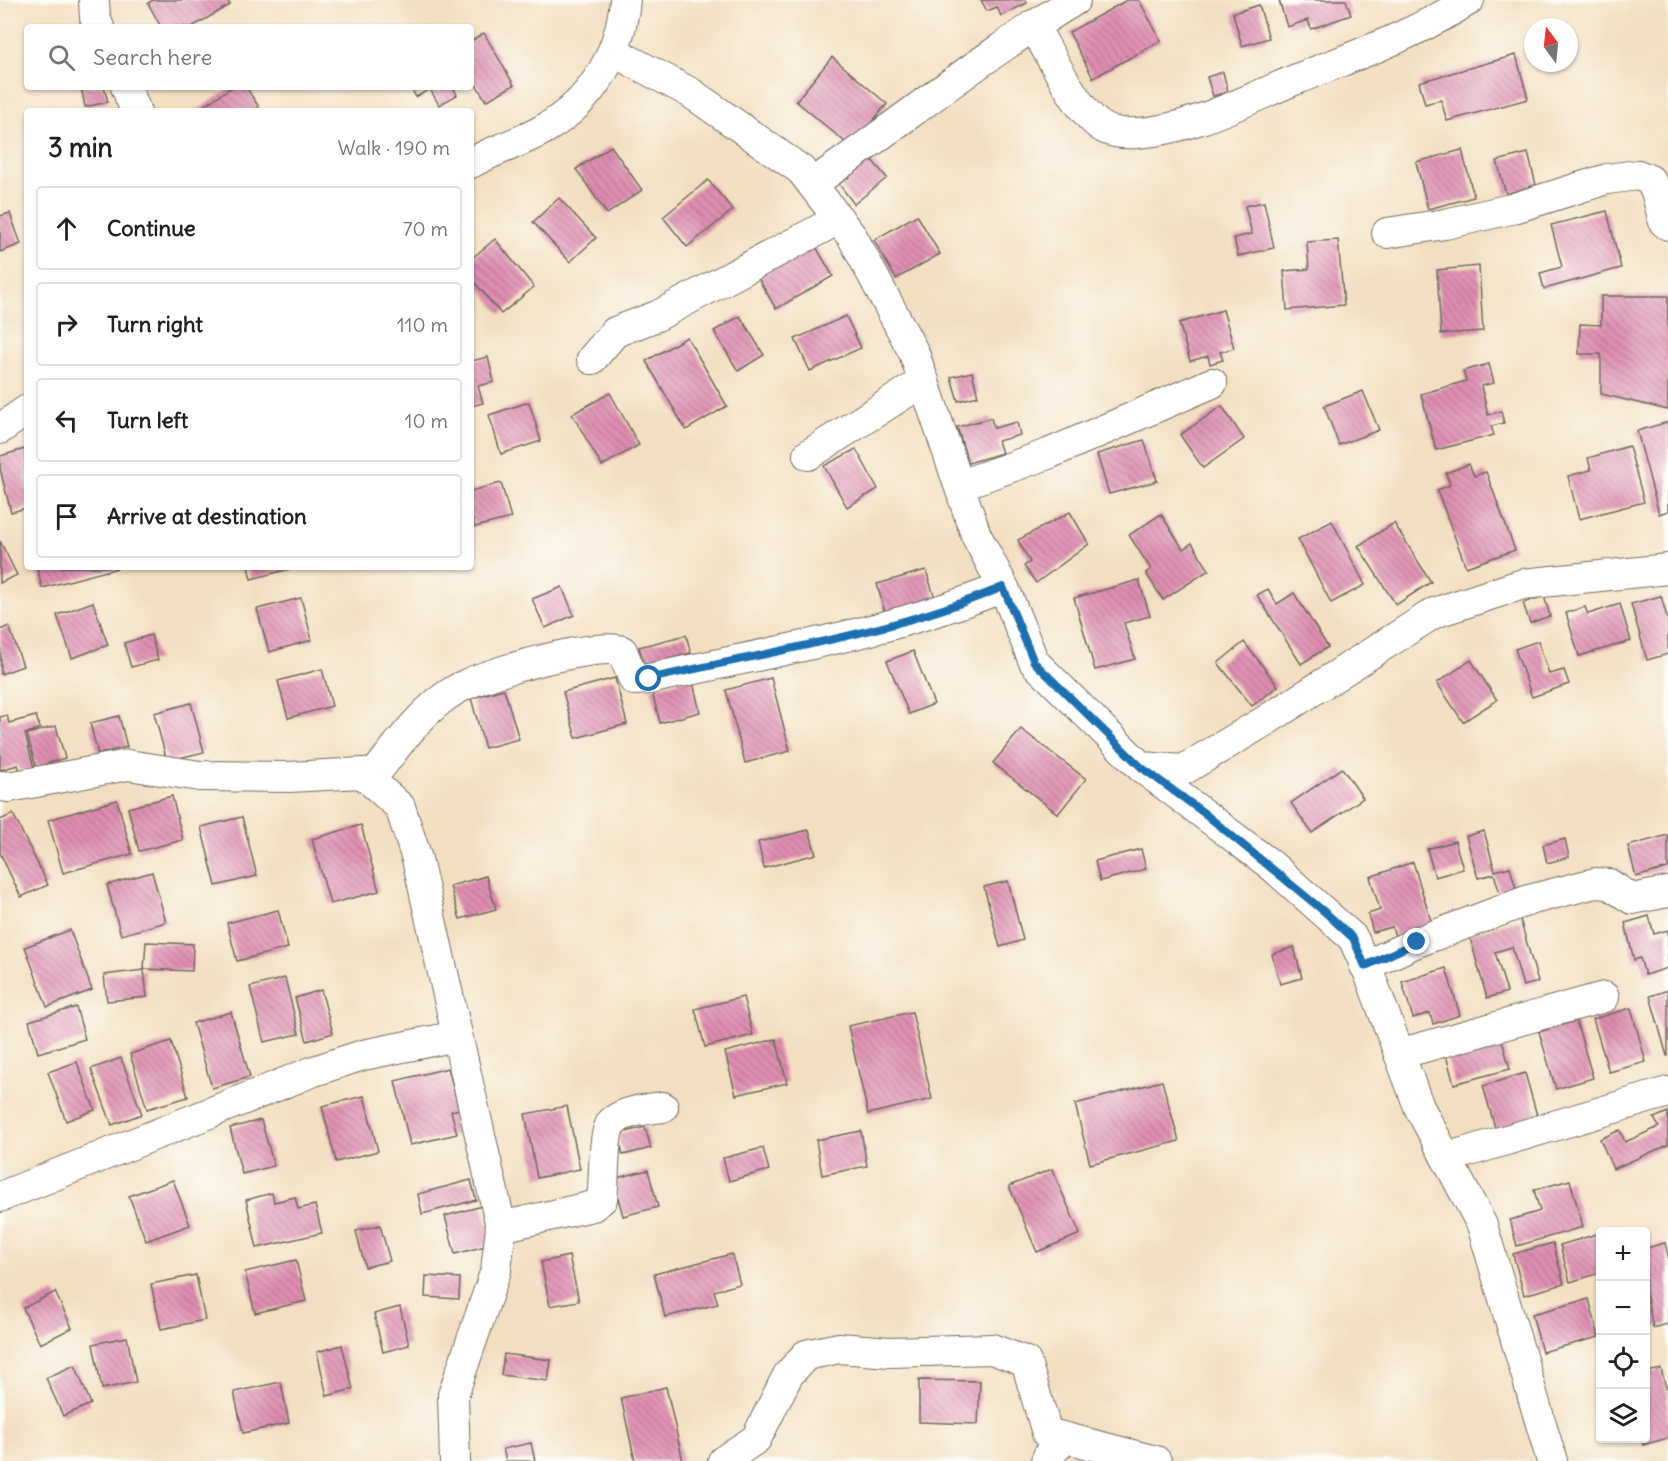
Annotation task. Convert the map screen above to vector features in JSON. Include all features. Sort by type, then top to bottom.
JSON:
[{"type":"street","points":[[474,162],[546,128],[584,100],[614,52],[625,0]]},
{"type":"street","points":[[812,184],[1033,26],[1076,0]]},
{"type":"street","points":[[1033,26],[1087,113],[1102,127],[1137,134],[1171,127],[1216,112],[1382,45],[1469,0]]},
{"type":"street","points":[[614,52],[691,93],[801,170],[853,238],[914,353],[976,535],[1003,587],[1034,662],[1141,767],[1212,820],[1326,913],[1353,938],[1419,1107],[1482,1225],[1552,1461]]},
{"type":"street","points":[[127,90],[135,108]]},
{"type":"street","points":[[1387,234],[1512,209],[1607,179],[1638,175],[1650,180],[1656,191],[1664,222],[1668,225]]},
{"type":"street","points":[[592,359],[615,332],[657,316],[839,219]]},
{"type":"street","points":[[808,455],[924,381]]},
{"type":"street","points":[[960,486],[1048,454],[1212,383]]},
{"type":"street","points":[[0,429],[24,412]]},
{"type":"street","points":[[1141,767],[1183,770],[1265,721],[1434,613],[1523,584],[1668,569]]},
{"type":"street","points":[[370,780],[430,709],[466,684],[505,670],[568,654],[614,648],[622,651],[634,680],[649,679],[820,643],[917,618],[1003,587]]},
{"type":"street","points":[[0,786],[9,787],[128,765],[200,776],[289,777],[362,773],[400,807],[417,859],[501,1227],[496,1270],[453,1395],[455,1461]]},
{"type":"street","points":[[1365,966],[1529,900],[1595,883],[1609,884],[1632,898],[1668,892]]},
{"type":"street","points":[[1399,1054],[1604,997]]},
{"type":"street","points":[[0,1197],[314,1071],[363,1054],[457,1036]]},
{"type":"street","points":[[1446,1158],[1668,1092]]},
{"type":"street","points":[[501,1227],[593,1206],[602,1199],[606,1180],[606,1131],[612,1121],[635,1112],[663,1107]]},
{"type":"street","points":[[723,1461],[756,1439],[788,1375],[806,1355],[839,1348],[890,1352],[992,1349],[1026,1362],[1047,1433],[1156,1461]]},
{"type":"street","points":[[1046,1461],[1049,1454],[1066,1438]]},
{"type":"building","points":[[153,0],[227,0],[230,5],[197,24],[159,24],[148,3]]},
{"type":"building","points":[[981,0],[1025,0],[1027,3],[1001,16],[997,7],[987,11]]},
{"type":"building","points":[[1127,0],[1139,0],[1161,41],[1093,78],[1069,32]]},
{"type":"building","points":[[1279,0],[1346,0],[1351,15],[1311,29],[1308,20],[1287,27]]},
{"type":"building","points":[[1259,5],[1269,38],[1242,46],[1233,13]]},
{"type":"building","points":[[484,33],[514,85],[486,101],[474,81],[474,39]]},
{"type":"building","points":[[1516,55],[1528,99],[1447,121],[1441,100],[1425,104],[1419,82]]},
{"type":"building","points":[[832,57],[887,104],[851,147],[796,101]]},
{"type":"building","points":[[1223,72],[1228,92],[1213,96],[1207,77]]},
{"type":"building","points":[[82,90],[105,90],[108,102],[85,107]]},
{"type":"building","points":[[228,90],[248,90],[259,107],[258,108],[200,108]]},
{"type":"building","points":[[412,90],[428,90],[416,97]]},
{"type":"building","points":[[431,90],[454,90],[457,95],[439,105]]},
{"type":"building","points":[[611,146],[642,190],[607,214],[576,169]]},
{"type":"building","points":[[1462,150],[1474,197],[1428,209],[1416,162]]},
{"type":"building","points":[[1528,153],[1536,185],[1506,194],[1497,161]]},
{"type":"building","points":[[871,159],[887,178],[854,204],[839,184]]},
{"type":"building","points":[[708,180],[733,210],[687,247],[663,217]]},
{"type":"building","points":[[559,198],[596,238],[570,262],[533,222]]},
{"type":"building","points":[[1264,202],[1274,248],[1238,256],[1234,238],[1252,234],[1245,206]]},
{"type":"building","points":[[1607,211],[1621,268],[1544,289],[1540,273],[1562,267],[1551,225]]},
{"type":"building","points":[[10,213],[21,244],[0,252],[0,216]]},
{"type":"building","points":[[917,215],[940,254],[896,279],[874,240]]},
{"type":"building","points":[[495,239],[534,287],[501,314],[474,282],[474,256]]},
{"type":"building","points":[[1338,240],[1344,305],[1287,310],[1284,271],[1309,269],[1307,242]]},
{"type":"building","points":[[815,245],[833,276],[776,309],[758,278]]},
{"type":"building","points":[[1479,266],[1483,331],[1441,334],[1437,270]]},
{"type":"building","points":[[1601,296],[1668,296],[1668,410],[1601,394],[1601,354],[1579,354],[1580,324],[1601,325]]},
{"type":"building","points":[[1223,310],[1234,348],[1220,352],[1223,360],[1210,364],[1208,356],[1190,361],[1179,323]]},
{"type":"building","points":[[740,316],[764,355],[738,371],[714,331]]},
{"type":"building","points":[[846,316],[861,348],[810,371],[795,339]]},
{"type":"building","points":[[687,337],[727,406],[686,430],[646,361]]},
{"type":"building","points":[[488,357],[494,382],[478,386],[483,403],[474,405],[474,360]]},
{"type":"building","points":[[1489,364],[1494,383],[1481,386],[1488,415],[1501,411],[1504,423],[1491,426],[1494,435],[1436,450],[1421,394],[1466,381],[1463,371]]},
{"type":"building","points":[[972,372],[978,396],[958,401],[951,377]]},
{"type":"building","points":[[1363,391],[1379,430],[1339,445],[1324,406]]},
{"type":"building","points":[[610,393],[639,445],[602,466],[572,414]]},
{"type":"building","points":[[529,402],[541,441],[501,454],[489,415]]},
{"type":"building","points":[[1222,406],[1244,439],[1203,468],[1180,435]]},
{"type":"building","points":[[991,418],[994,428],[1017,422],[1020,435],[998,441],[1002,453],[968,463],[957,427]]},
{"type":"building","points":[[1668,422],[1668,511],[1659,514],[1637,431]]},
{"type":"building","points":[[1144,440],[1157,481],[1109,494],[1097,454]]},
{"type":"building","points":[[1629,446],[1644,502],[1579,519],[1568,476],[1591,470],[1588,458]]},
{"type":"building","points":[[24,449],[24,509],[11,512],[0,469],[0,456]]},
{"type":"building","points":[[856,449],[878,489],[847,507],[824,466]]},
{"type":"building","points":[[1469,464],[1474,476],[1486,472],[1515,550],[1466,567],[1437,490],[1450,485],[1446,473]]},
{"type":"building","points":[[501,483],[511,518],[475,527],[474,490]]},
{"type":"building","points":[[1070,512],[1089,544],[1036,583],[1024,566],[1030,562],[1018,540]]},
{"type":"building","points":[[1161,514],[1183,549],[1192,543],[1209,570],[1163,600],[1146,573],[1151,569],[1129,535]]},
{"type":"building","points":[[1332,521],[1365,585],[1331,603],[1298,539]]},
{"type":"building","points":[[1394,523],[1431,582],[1396,605],[1358,546]]},
{"type":"building","points":[[0,541],[17,575],[0,583]]},
{"type":"building","points":[[38,570],[110,570],[42,588]]},
{"type":"building","points":[[249,570],[286,570],[251,579]]},
{"type":"building","points":[[926,570],[935,599],[885,613],[877,584]]},
{"type":"building","points":[[1139,580],[1150,616],[1124,623],[1135,659],[1095,670],[1074,598]]},
{"type":"building","points":[[562,587],[574,615],[545,628],[532,599]]},
{"type":"building","points":[[1268,589],[1277,604],[1294,593],[1328,647],[1301,664],[1257,595]]},
{"type":"building","points":[[1544,596],[1550,616],[1530,623],[1523,603]]},
{"type":"building","points":[[1661,596],[1668,621],[1668,654],[1647,660],[1631,604]]},
{"type":"building","points":[[301,598],[312,640],[269,652],[257,609]]},
{"type":"building","points":[[93,602],[108,645],[72,658],[57,615]]},
{"type":"building","points":[[1620,604],[1631,641],[1579,656],[1566,613],[1585,607],[1588,614]]},
{"type":"building","points":[[9,626],[23,666],[1,674],[0,630]]},
{"type":"building","points":[[151,635],[158,660],[131,667],[124,643]]},
{"type":"building","points":[[686,635],[691,653],[644,666],[639,647]]},
{"type":"building","points":[[1538,641],[1549,674],[1564,670],[1569,684],[1532,697],[1515,649]]},
{"type":"building","points":[[1244,642],[1278,686],[1252,706],[1218,663]]},
{"type":"building","points":[[913,651],[934,704],[909,714],[887,661]]},
{"type":"building","points":[[1471,660],[1497,700],[1463,722],[1437,683]]},
{"type":"building","points":[[322,669],[332,706],[288,718],[278,681]]},
{"type":"building","points":[[615,678],[627,724],[576,738],[563,692]]},
{"type":"building","points":[[692,678],[700,712],[660,723],[651,688]]},
{"type":"building","points":[[771,678],[790,751],[745,763],[726,690]]},
{"type":"building","points":[[504,689],[519,739],[485,748],[471,698]]},
{"type":"building","points":[[191,703],[204,752],[167,761],[154,713]]},
{"type":"building","points":[[7,715],[9,723],[36,716],[40,728],[25,734],[34,768],[20,771],[18,765],[0,770],[0,717]]},
{"type":"building","points":[[119,716],[127,747],[98,754],[90,723]]},
{"type":"building","points":[[56,726],[65,758],[36,767],[27,734]]},
{"type":"building","points":[[1021,729],[1086,779],[1058,814],[993,763]]},
{"type":"building","points":[[1342,768],[1363,798],[1312,833],[1291,803]]},
{"type":"building","points":[[172,796],[183,840],[139,851],[128,808]]},
{"type":"building","points":[[117,800],[132,854],[63,873],[48,820]]},
{"type":"building","points":[[13,814],[48,885],[21,897],[0,853],[0,820]]},
{"type":"building","points":[[242,817],[257,876],[216,886],[201,827]]},
{"type":"building","points":[[361,825],[379,891],[330,904],[312,839]]},
{"type":"building","points":[[809,830],[816,854],[764,868],[758,842]]},
{"type":"building","points":[[1484,831],[1495,871],[1510,867],[1517,893],[1501,897],[1494,874],[1478,878],[1466,836]]},
{"type":"building","points":[[1668,835],[1668,868],[1636,877],[1628,846]]},
{"type":"building","points":[[1565,839],[1569,857],[1547,863],[1543,845]]},
{"type":"building","points":[[1455,841],[1463,869],[1435,877],[1427,849]]},
{"type":"building","points":[[1141,849],[1146,869],[1100,881],[1095,861]]},
{"type":"building","points":[[1413,862],[1432,924],[1395,936],[1392,927],[1373,932],[1368,914],[1380,910],[1370,877]]},
{"type":"building","points":[[152,872],[166,922],[121,935],[107,885]]},
{"type":"building","points":[[486,876],[496,909],[460,919],[450,886]]},
{"type":"building","points":[[1008,881],[1023,940],[1000,947],[984,887]]},
{"type":"building","points":[[278,910],[288,948],[237,961],[227,923]]},
{"type":"building","points":[[1649,916],[1654,934],[1668,930],[1668,968],[1645,975],[1640,958],[1634,960],[1625,923]]},
{"type":"building","points":[[1520,919],[1538,982],[1523,986],[1512,947],[1495,952],[1507,992],[1487,998],[1469,934]]},
{"type":"building","points":[[70,930],[92,990],[47,1007],[25,947]]},
{"type":"building","points":[[146,942],[193,944],[192,971],[144,969]]},
{"type":"building","points":[[1294,947],[1302,978],[1280,984],[1272,954]]},
{"type":"building","points":[[1446,968],[1460,1015],[1433,1024],[1430,1013],[1413,1018],[1402,982]]},
{"type":"building","points":[[144,970],[147,997],[107,1001],[104,975]]},
{"type":"building","points":[[285,978],[299,1034],[264,1042],[250,987]]},
{"type":"building","points":[[321,990],[333,1033],[307,1041],[295,998]]},
{"type":"building","points":[[1668,990],[1668,1056],[1667,1056],[1650,996]]},
{"type":"building","points":[[743,997],[753,1035],[705,1047],[695,1009]]},
{"type":"building","points":[[76,1007],[85,1039],[38,1053],[29,1021]]},
{"type":"building","points":[[1631,1008],[1646,1062],[1609,1072],[1593,1019]]},
{"type":"building","points":[[231,1012],[250,1077],[212,1088],[193,1023]]},
{"type":"building","points":[[912,1012],[932,1099],[868,1114],[848,1026]]},
{"type":"building","points":[[1576,1021],[1593,1078],[1556,1089],[1539,1032]]},
{"type":"building","points":[[1501,1037],[1510,1069],[1454,1084],[1445,1052]]},
{"type":"building","points":[[776,1039],[787,1083],[736,1095],[725,1052]]},
{"type":"building","points":[[171,1041],[188,1097],[147,1109],[130,1054]]},
{"type":"building","points":[[121,1058],[142,1114],[112,1125],[91,1069]]},
{"type":"building","points":[[77,1062],[95,1110],[66,1121],[48,1072]]},
{"type":"building","points":[[448,1068],[459,1109],[451,1111],[457,1134],[410,1145],[395,1081]]},
{"type":"building","points":[[1525,1073],[1538,1119],[1496,1131],[1483,1086]]},
{"type":"building","points":[[1162,1081],[1179,1141],[1090,1164],[1075,1104]]},
{"type":"building","points":[[364,1096],[378,1151],[336,1162],[322,1106]]},
{"type":"building","points":[[567,1106],[580,1169],[537,1178],[525,1114]]},
{"type":"building","points":[[1668,1112],[1668,1145],[1613,1169],[1600,1139],[1620,1130],[1625,1142],[1659,1127],[1654,1118]]},
{"type":"building","points":[[261,1120],[274,1166],[242,1174],[230,1128]]},
{"type":"building","points":[[645,1127],[651,1148],[623,1155],[618,1134]]},
{"type":"building","points":[[861,1131],[867,1166],[822,1175],[816,1140]]},
{"type":"building","points":[[763,1148],[769,1170],[729,1181],[723,1158]]},
{"type":"building","points":[[1052,1169],[1080,1234],[1037,1252],[1009,1186]]},
{"type":"building","points":[[648,1170],[658,1207],[623,1216],[613,1179]]},
{"type":"building","points":[[173,1180],[190,1225],[146,1241],[129,1196]]},
{"type":"building","points":[[471,1180],[476,1200],[422,1214],[418,1194]]},
{"type":"building","points":[[1570,1180],[1583,1227],[1517,1246],[1510,1220],[1540,1211],[1534,1190]]},
{"type":"building","points":[[272,1193],[274,1202],[295,1197],[298,1209],[315,1205],[322,1233],[257,1248],[246,1200]]},
{"type":"building","points":[[482,1206],[493,1244],[455,1254],[445,1216]]},
{"type":"building","points":[[380,1225],[390,1261],[365,1267],[356,1231]]},
{"type":"building","points":[[1596,1234],[1596,1274],[1570,1282],[1560,1245]]},
{"type":"building","points":[[1553,1243],[1564,1284],[1524,1295],[1513,1254]]},
{"type":"building","points":[[1665,1243],[1668,1255],[1668,1324],[1653,1328],[1650,1313],[1650,1247]]},
{"type":"building","points":[[732,1254],[740,1284],[714,1291],[718,1304],[665,1317],[654,1274]]},
{"type":"building","points":[[569,1256],[579,1301],[550,1306],[541,1262]]},
{"type":"building","points":[[296,1260],[306,1301],[255,1313],[245,1272]]},
{"type":"building","points":[[196,1275],[205,1320],[161,1329],[151,1284]]},
{"type":"building","points":[[426,1276],[460,1278],[459,1299],[425,1297]]},
{"type":"building","points":[[55,1292],[72,1328],[40,1344],[23,1308]]},
{"type":"building","points":[[1589,1299],[1596,1326],[1596,1338],[1542,1352],[1532,1314]]},
{"type":"building","points":[[400,1307],[409,1345],[383,1352],[374,1314]]},
{"type":"building","points":[[127,1337],[136,1382],[102,1389],[93,1344]]},
{"type":"building","points":[[342,1345],[353,1389],[327,1396],[317,1352]]},
{"type":"building","points":[[504,1354],[551,1360],[548,1381],[501,1375]]},
{"type":"building","points":[[75,1365],[91,1404],[63,1416],[46,1378]]},
{"type":"building","points":[[1661,1369],[1668,1395],[1668,1438],[1643,1445],[1643,1443],[1650,1443],[1650,1371]]},
{"type":"building","points":[[919,1380],[980,1381],[978,1424],[919,1422]]},
{"type":"building","points":[[281,1382],[289,1423],[243,1433],[234,1392]]},
{"type":"building","points":[[666,1387],[683,1461],[635,1461],[621,1398]]},
{"type":"building","points":[[531,1443],[535,1461],[506,1461],[503,1449]]},
{"type":"route","points":[[649,679],[820,643],[917,618],[967,602],[1003,587],[1034,662],[1141,767],[1204,813],[1326,913],[1353,938],[1365,966],[1417,942]]}]
